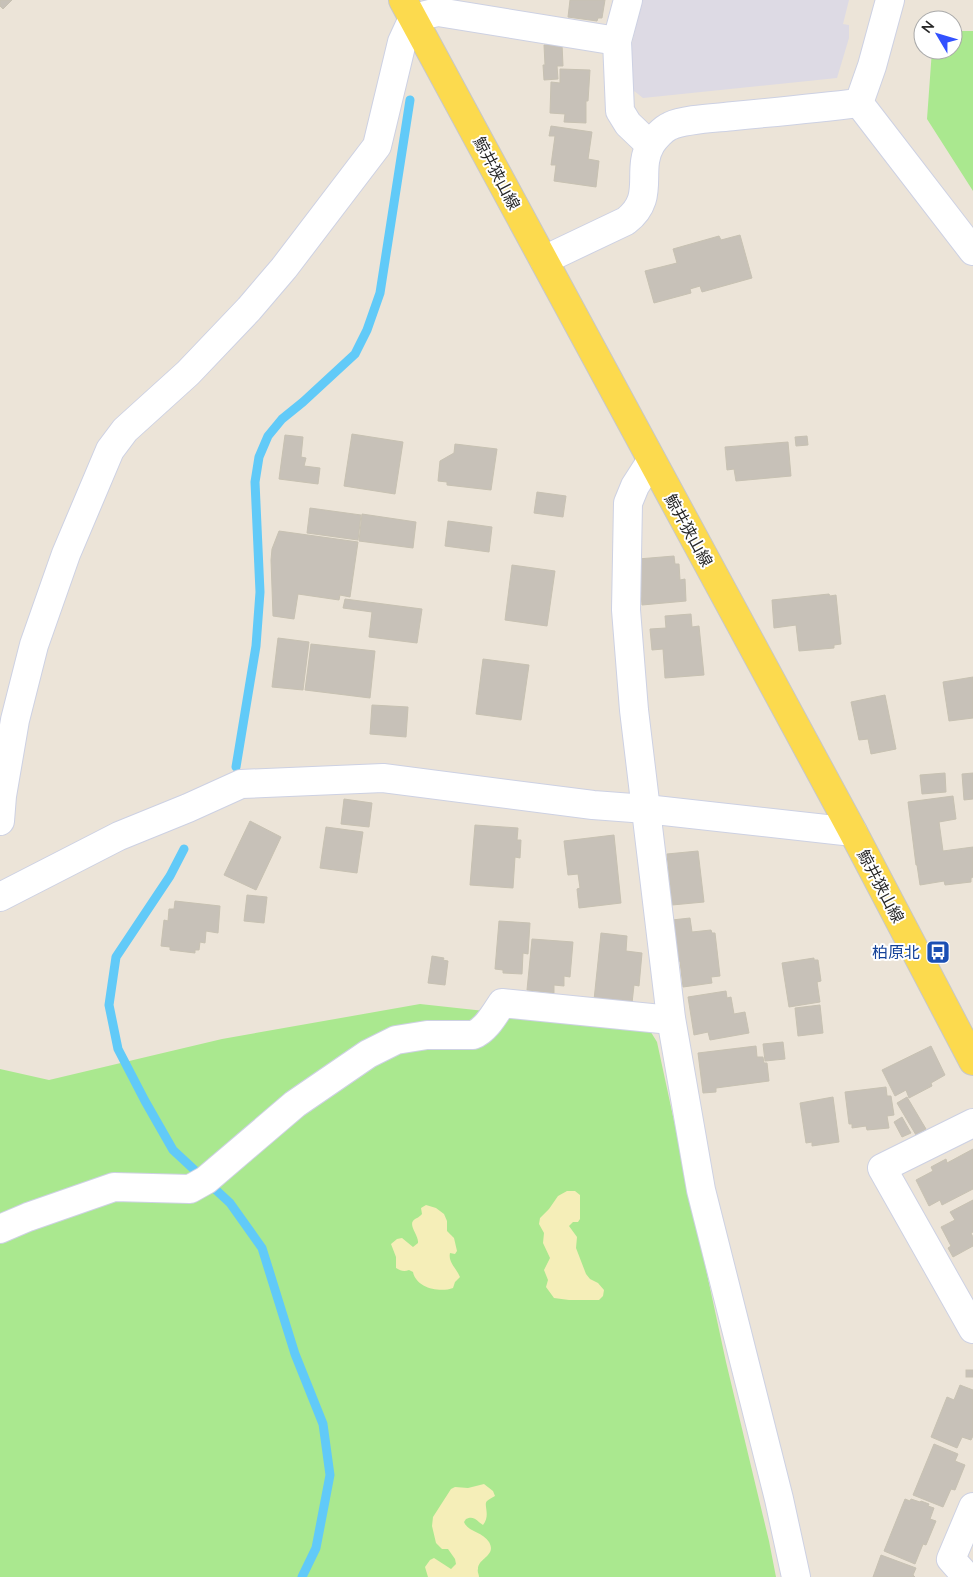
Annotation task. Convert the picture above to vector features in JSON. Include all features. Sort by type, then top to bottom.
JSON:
[{"type":"main road","name":"鯨井狭山線","points":[[408,9],[853,832],[973,1061]]},
{"type":"street","points":[[628,0],[617,41],[620,111],[628,124],[650,145]]},
{"type":"street","points":[[860,104],[890,0]]},
{"type":"street","points":[[0,821],[2,796],[15,720],[34,645],[66,554],[110,450],[125,430],[188,373],[249,309],[284,268],[377,146],[408,9],[427,13],[438,12],[617,41]]},
{"type":"street","points":[[544,260],[626,221],[635,214],[641,203],[644,187],[644,161],[650,145],[669,126],[694,121],[860,104]]},
{"type":"street","points":[[860,104],[973,251]]},
{"type":"street","points":[[652,461],[635,486],[628,502],[626,610],[634,710],[671,1020],[701,1190],[780,1499],[796,1577]]},
{"type":"street","points":[[0,897],[119,836],[241,784],[382,778],[593,805],[853,832]]},
{"type":"street","points":[[0,1229],[28,1217],[114,1188],[190,1189],[206,1180],[295,1104],[368,1054],[396,1040],[427,1034],[473,1036],[491,1020],[502,1003],[671,1020]]},
{"type":"street","points":[[973,1123],[882,1168],[973,1329]]},
{"type":"street","points":[[968,1577],[951,1559],[973,1507]]},
{"type":"shaded area","points":[[642,0],[849,0],[843,24],[849,25],[849,38],[837,78],[643,98],[629,87],[627,66]]},
{"type":"green space","points":[[963,31],[973,31],[973,191],[927,119],[931,60],[963,60]]},
{"type":"green space","points":[[420,1004],[649,1029],[657,1042],[726,1362],[776,1577],[0,1577],[0,1069],[49,1080],[222,1039]]},
{"type":"sand","points":[[567,1191],[575,1191],[580,1195],[580,1219],[569,1226],[577,1237],[576,1248],[586,1274],[604,1290],[603,1296],[599,1300],[554,1298],[546,1287],[548,1280],[544,1270],[550,1258],[543,1243],[544,1233],[539,1224],[540,1218],[558,1196]]},
{"type":"sand","points":[[426,1205],[436,1208],[444,1214],[447,1221],[447,1231],[454,1238],[457,1251],[455,1254],[450,1253],[450,1259],[460,1277],[455,1282],[453,1288],[442,1290],[429,1288],[419,1282],[413,1272],[409,1270],[402,1271],[396,1268],[396,1257],[391,1244],[397,1239],[402,1238],[413,1247],[418,1243],[412,1223],[422,1214],[421,1208]]},
{"type":"sand","points":[[484,1484],[493,1491],[495,1496],[486,1503],[487,1514],[483,1525],[471,1518],[466,1519],[464,1522],[469,1528],[483,1536],[491,1547],[489,1554],[479,1565],[479,1577],[428,1577],[425,1567],[434,1558],[451,1569],[456,1564],[448,1549],[442,1549],[436,1543],[432,1526],[433,1517],[451,1489],[455,1487],[468,1488]]},
{"type":"building","points":[[0,0],[12,0],[3,9],[0,6]]},
{"type":"building","points":[[570,0],[605,0],[602,18],[598,18],[597,21],[568,17]]},
{"type":"building","points":[[562,44],[563,66],[557,66],[558,79],[544,80],[544,45]]},
{"type":"building","points":[[560,69],[590,70],[588,101],[586,101],[586,123],[564,122],[565,114],[550,113],[551,82],[560,83]]},
{"type":"building","points":[[551,126],[592,132],[588,159],[599,161],[596,187],[554,181],[556,165],[551,165],[555,136],[549,136]]},
{"type":"building","points":[[740,235],[752,278],[702,292],[700,286],[690,289],[691,293],[654,303],[645,271],[677,263],[673,249],[719,236],[721,240]]},
{"type":"building","points":[[352,434],[403,442],[395,494],[344,486]]},
{"type":"building","points":[[285,435],[303,437],[301,457],[306,458],[304,466],[320,468],[318,484],[279,479]]},
{"type":"building","points":[[807,436],[808,445],[796,446],[795,437]]},
{"type":"building","points":[[788,442],[791,476],[736,481],[734,469],[727,470],[725,447]]},
{"type":"building","points":[[455,444],[497,449],[491,490],[447,485],[447,482],[438,481],[440,461],[454,453]]},
{"type":"building","points":[[537,492],[566,496],[563,517],[534,513]]},
{"type":"building","points":[[310,508],[361,515],[358,540],[307,533]]},
{"type":"building","points":[[362,514],[416,522],[413,548],[359,541]]},
{"type":"building","points":[[448,521],[492,527],[489,552],[445,546]]},
{"type":"building","points":[[279,531],[358,542],[350,597],[340,595],[339,600],[298,594],[294,619],[273,616],[271,560],[272,549]]},
{"type":"building","points":[[674,556],[675,564],[679,564],[680,580],[685,579],[686,601],[642,605],[638,559]]},
{"type":"building","points":[[512,565],[555,571],[547,626],[505,620]]},
{"type":"building","points":[[829,594],[830,596],[836,595],[841,644],[834,645],[834,648],[799,651],[796,625],[774,628],[772,600]]},
{"type":"building","points":[[345,599],[422,609],[417,643],[369,637],[372,612],[343,608]]},
{"type":"building","points":[[691,614],[692,627],[699,626],[704,675],[665,678],[663,649],[652,650],[650,629],[666,628],[665,616]]},
{"type":"building","points":[[278,638],[309,642],[303,690],[272,687]]},
{"type":"building","points":[[311,644],[375,651],[370,698],[305,690]]},
{"type":"building","points":[[483,659],[529,665],[521,720],[476,714]]},
{"type":"building","points":[[973,677],[973,718],[949,721],[943,682]]},
{"type":"building","points":[[885,695],[896,749],[871,754],[868,739],[859,740],[851,702]]},
{"type":"building","points":[[372,705],[408,707],[406,737],[370,734]]},
{"type":"building","points":[[945,773],[946,792],[922,794],[920,775]]},
{"type":"building","points":[[973,773],[973,799],[964,800],[962,774]]},
{"type":"building","points":[[953,796],[956,819],[939,822],[943,851],[973,847],[973,877],[971,882],[945,885],[944,881],[920,885],[908,802]]},
{"type":"building","points":[[344,799],[372,803],[369,827],[341,824]]},
{"type":"building","points":[[250,821],[281,837],[256,890],[224,875]]},
{"type":"building","points":[[475,825],[518,828],[517,840],[521,840],[520,858],[515,857],[513,888],[470,885]]},
{"type":"building","points":[[326,827],[363,832],[357,873],[320,868]]},
{"type":"building","points":[[614,835],[621,903],[579,908],[577,889],[580,888],[578,874],[568,875],[564,841]]},
{"type":"building","points":[[698,851],[704,902],[672,905],[667,854]]},
{"type":"building","points":[[247,895],[267,897],[264,923],[244,921]]},
{"type":"building","points":[[175,901],[220,906],[218,933],[206,931],[205,943],[200,942],[199,950],[195,950],[195,953],[170,950],[170,947],[161,946],[164,920],[168,921],[169,909],[174,909]]},
{"type":"building","points":[[690,918],[692,932],[711,930],[712,933],[715,933],[720,976],[711,977],[712,983],[683,987],[680,961],[677,962],[672,920]]},
{"type":"building","points":[[499,921],[530,923],[528,954],[523,953],[522,974],[503,973],[503,970],[495,969]]},
{"type":"building","points":[[601,933],[627,936],[626,951],[642,953],[639,986],[634,985],[632,1003],[594,1000]]},
{"type":"building","points":[[532,939],[573,942],[570,977],[564,976],[564,986],[554,985],[554,993],[527,990]]},
{"type":"building","points":[[432,956],[444,958],[443,960],[448,961],[445,985],[428,983]]},
{"type":"building","points":[[814,958],[814,960],[818,960],[821,981],[817,982],[820,1002],[789,1007],[782,963]]},
{"type":"building","points":[[726,991],[727,998],[731,997],[734,1014],[745,1012],[749,1033],[710,1040],[708,1032],[694,1035],[688,997]]},
{"type":"building","points":[[820,1005],[823,1033],[798,1036],[795,1008]]},
{"type":"building","points":[[783,1042],[785,1059],[765,1061],[763,1044]]},
{"type":"building","points":[[756,1046],[757,1057],[763,1057],[764,1063],[767,1063],[769,1081],[716,1088],[716,1092],[703,1093],[698,1053]]},
{"type":"building","points":[[931,1046],[945,1075],[931,1083],[932,1086],[909,1098],[906,1090],[895,1096],[882,1070]]},
{"type":"building","points":[[886,1087],[887,1096],[891,1096],[894,1115],[887,1116],[889,1128],[867,1130],[866,1126],[852,1128],[852,1124],[849,1124],[845,1092]]},
{"type":"building","points":[[833,1097],[839,1142],[812,1146],[812,1142],[806,1143],[800,1103]]},
{"type":"building","points":[[907,1097],[926,1129],[916,1135],[897,1103]]},
{"type":"building","points":[[902,1117],[911,1133],[902,1137],[894,1122]]},
{"type":"building","points":[[973,1149],[973,1189],[942,1205],[940,1200],[929,1206],[916,1180],[933,1171],[931,1167],[946,1159],[947,1163]]},
{"type":"building","points":[[973,1200],[973,1232],[971,1233],[973,1246],[953,1257],[948,1248],[951,1246],[941,1227],[955,1220],[950,1212]]},
{"type":"building","points":[[966,1370],[973,1370],[973,1377],[966,1377]]},
{"type":"building","points":[[960,1385],[973,1390],[973,1436],[971,1440],[962,1437],[957,1448],[931,1437],[947,1397],[954,1400]]},
{"type":"building","points":[[934,1444],[958,1454],[955,1461],[965,1465],[955,1490],[951,1489],[943,1507],[913,1495]]},
{"type":"building","points":[[905,1499],[929,1504],[928,1506],[934,1508],[930,1519],[936,1521],[926,1545],[923,1544],[915,1564],[884,1551]]},
{"type":"building","points":[[881,1555],[916,1568],[913,1575],[915,1577],[873,1577]]},
{"type":"waterway","points":[[236,767],[256,646],[260,592],[255,482],[259,457],[268,436],[282,419],[355,354],[367,330],[380,293],[410,100]]},
{"type":"waterway","points":[[184,849],[170,876],[116,957],[109,1005],[118,1049],[173,1150],[230,1203],[262,1248],[295,1354],[323,1424],[330,1475],[316,1548],[302,1577]]},
{"type":"place","name":"柏原北","points":[[938,952]]}]
